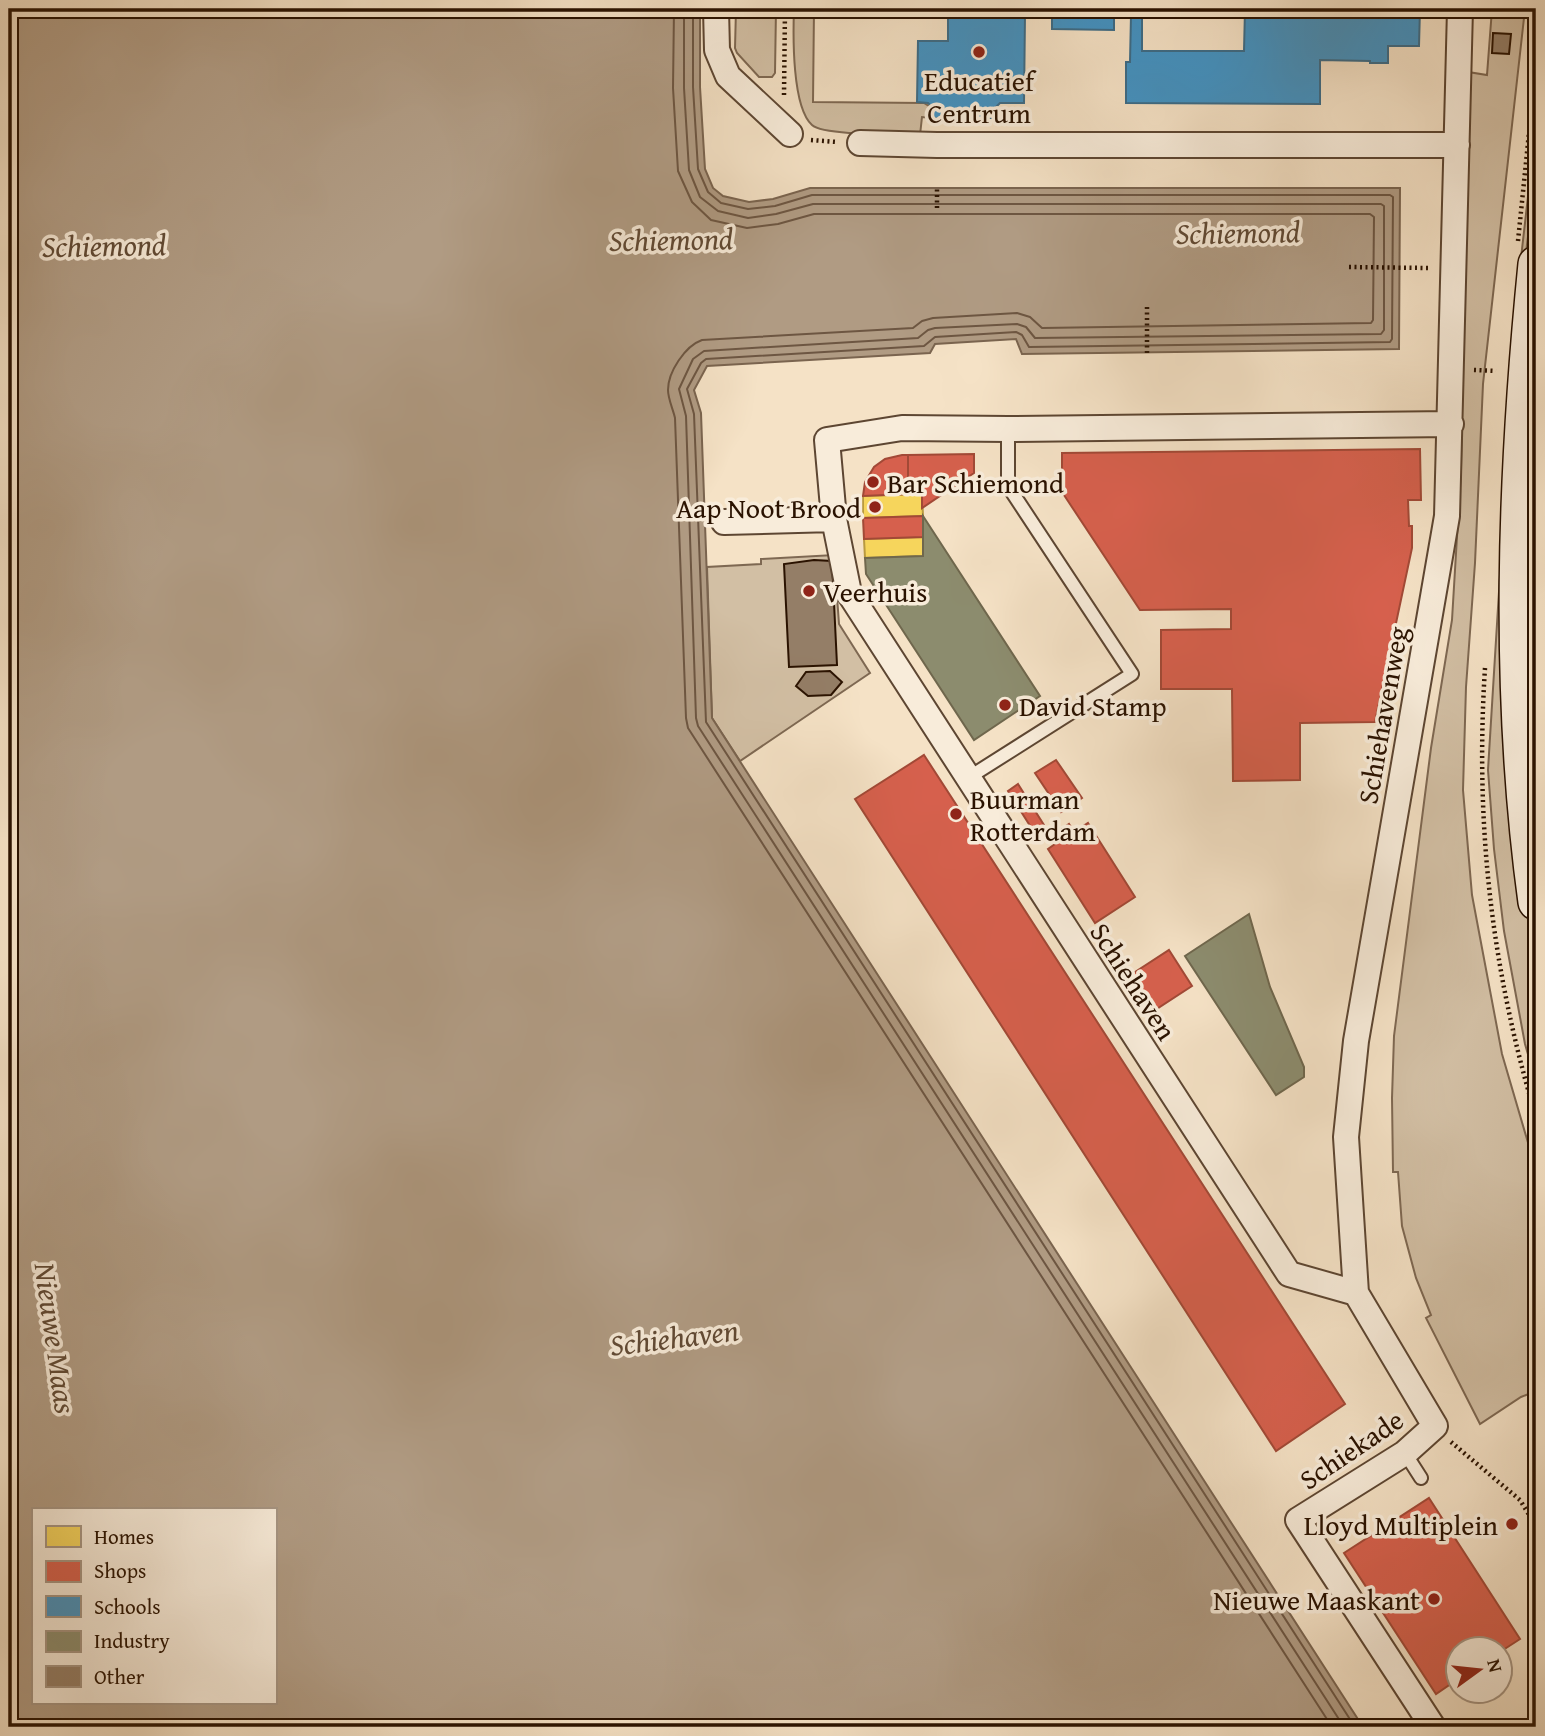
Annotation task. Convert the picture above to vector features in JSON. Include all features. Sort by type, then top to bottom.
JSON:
[{"type":"main road","points":[[1536,264],[1522,413],[1516,591],[1520,737],[1536,902]]},
{"type":"street","points":[[716,9],[717,50],[729,76],[790,134]]},
{"type":"street","name":"Schiehavenweg","points":[[1356,1293],[1346,1137],[1356,1041],[1447,516],[1460,9]]},
{"type":"street","points":[[860,143],[1457,145]]},
{"type":"street","points":[[724,522],[834,519],[827,440],[902,428],[1451,424]]},
{"type":"street","name":"Schiehaven","points":[[834,519],[849,593],[1289,1274],[1356,1293]]},
{"type":"street","points":[[1356,1293],[1435,1426]]},
{"type":"street","name":"Schiekade","points":[[1433,1727],[1298,1520],[1405,1453],[1435,1426]]},
{"type":"lane","points":[[968,778],[1132,674],[1008,486],[1008,429]]},
{"type":"lane","points":[[1405,1453],[1421,1478]]},
{"type":"path","points":[[785,9],[784,104],[790,134],[817,141],[860,143]]},
{"type":"path","points":[[937,189],[937,208]]},
{"type":"path","points":[[1349,267],[1413,267]]},
{"type":"path","points":[[1147,307],[1147,353]]},
{"type":"path","points":[[1435,1426],[1520,1500],[1536,1526]]},
{"type":"shaded area","points":[[736,9],[776,9],[775,73],[772,77],[759,77],[737,53]]},
{"type":"shaded area","points":[[794,9],[814,9],[813,102],[924,103],[932,108],[932,118],[922,117],[920,135],[846,133],[819,129],[812,125],[805,116],[797,88]]},
{"type":"shaded area","points":[[1492,9],[1525,9],[1483,384],[1463,790],[1472,895],[1502,1054],[1536,1170],[1536,1391],[1521,1397],[1480,1424],[1426,1318],[1431,1315],[1416,1278],[1402,1226],[1398,1172],[1393,1172],[1392,1098],[1394,1036],[1431,748],[1452,620],[1461,470],[1468,72],[1487,75]]},
{"type":"shaded area","points":[[1536,126],[1536,172],[1519,309],[1529,914],[1536,955],[1536,1082],[1525,1044],[1504,931],[1488,770],[1511,397],[1511,346]]},
{"type":"shaded area","points":[[834,555],[839,624],[870,673],[740,761],[712,718],[707,567],[761,564],[761,559]]},
{"type":"water","points":[[9,9],[700,9],[700,87],[705,169],[713,188],[723,196],[749,202],[773,199],[810,188],[1400,188],[1399,349],[1022,354],[1016,339],[935,344],[930,353],[707,366],[694,390],[701,413],[712,718],[1363,1727],[9,1727]]},
{"type":"building: Homes","points":[[922,494],[923,516],[863,518],[863,496]]},
{"type":"building: Homes","points":[[923,537],[923,556],[865,558],[864,539]]},
{"type":"building: Shops","points":[[1420,449],[1421,500],[1408,500],[1412,548],[1375,722],[1300,723],[1300,780],[1233,781],[1232,689],[1161,689],[1161,630],[1231,629],[1231,609],[1140,610],[1062,492],[1062,453]]},
{"type":"building: Shops","points":[[974,454],[974,473],[922,508],[922,494],[908,494],[908,455]]},
{"type":"building: Shops","points":[[908,455],[908,494],[863,496],[865,482],[874,467],[885,459]]},
{"type":"building: Shops","points":[[923,516],[923,537],[864,539],[863,518]]},
{"type":"building: Shops","points":[[924,755],[1345,1404],[1276,1451],[855,799]]},
{"type":"building: Shops","points":[[1056,760],[1082,798],[1061,812],[1035,773]]},
{"type":"building: Shops","points":[[1018,784],[1044,825],[1034,832],[1008,791]]},
{"type":"building: Shops","points":[[1088,823],[1135,897],[1095,923],[1048,849],[1055,844],[1051,836],[1069,824],[1074,832]]},
{"type":"building: Shops","points":[[1169,950],[1192,986],[1155,1010],[1132,974]]},
{"type":"building: Shops","name":"Nieuwe Maaskant","points":[[1429,1498],[1520,1639],[1514,1643],[1514,1634],[1444,1634],[1444,1689],[1436,1694],[1344,1553]]},
{"type":"building: Schools","points":[[893,9],[1142,9],[1142,51],[1244,51],[1245,9],[1420,9],[1419,46],[1388,46],[1388,63],[1320,60],[1320,104],[1126,103],[1126,62],[1130,62],[1131,15],[1114,15],[1114,30],[1052,29],[1052,14],[1025,14],[1024,103],[1000,103],[995,108],[995,118],[933,118],[933,108],[928,103],[917,102],[918,41],[948,41],[948,14],[892,14]]},
{"type":"building: Industry","points":[[923,516],[1040,696],[974,740],[866,574],[865,558],[923,556]]},
{"type":"building: Industry","points":[[1249,914],[1270,987],[1304,1067],[1304,1077],[1276,1095],[1185,956]]},
{"type":"building: Other","points":[[1493,33],[1511,34],[1509,54],[1492,53]]},
{"type":"building: Other","name":"Veerhuis","points":[[814,560],[832,561],[837,665],[789,667],[784,564]]},
{"type":"building: Other","name":"Veerhuis","points":[[830,671],[842,682],[831,695],[808,696],[796,686],[806,672]]},
{"type":"place","name":"Educatief Centrum","points":[[979,52]]},
{"type":"place","name":"Bar Schiemond","points":[[873,482]]},
{"type":"place","name":"Aap Noot Brood","points":[[875,507]]},
{"type":"place","name":"Veerhuis","points":[[809,591]]},
{"type":"place","name":"David Stamp","points":[[1005,705]]},
{"type":"place","name":"Buurman Rotterdam","points":[[956,814]]},
{"type":"place","name":"Lloyd Multiplein","points":[[1512,1524]]},
{"type":"place","name":"Nieuwe Maaskant","points":[[1434,1599]]},
{"type":"water label","name":"Schiemond","points":[[1238,232]]},
{"type":"water label","name":"Schiemond","points":[[671,239]]},
{"type":"water label","name":"Schiemond","points":[[104,245]]},
{"type":"water label","name":"Nieuwe Maas","points":[[56,1338]]}]
